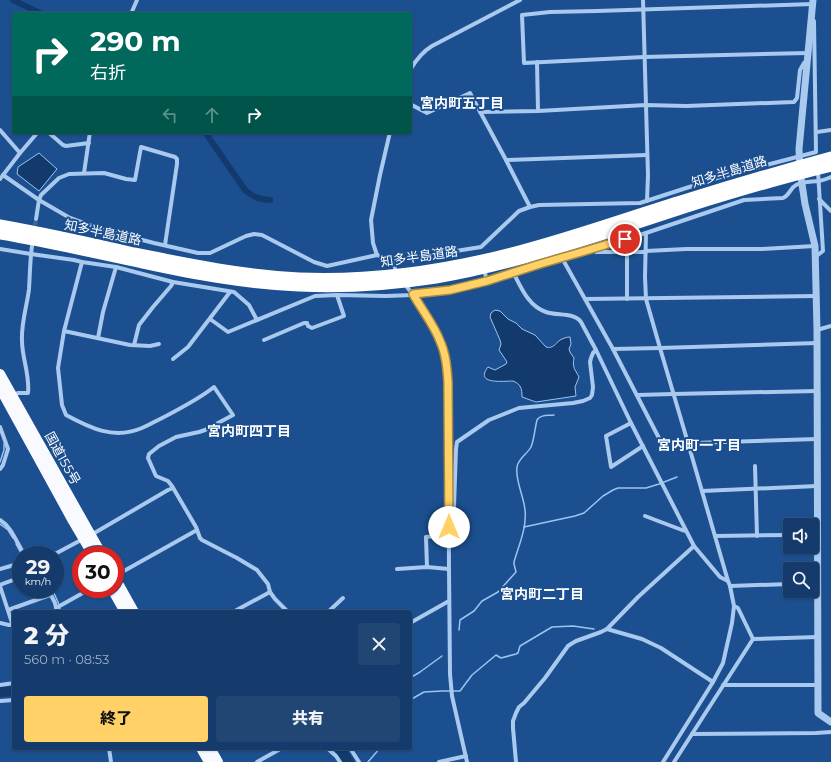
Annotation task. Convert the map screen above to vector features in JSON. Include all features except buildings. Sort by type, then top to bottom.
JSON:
[{"type":"highway","name":"知多半島道路","points":[[0,225],[40,232],[183,263],[234,272],[300,278],[373,277],[407,274],[453,266],[519,251],[729,186],[831,157]]},
{"type":"highway","name":"知多半島道路","points":[[0,234],[234,280],[300,286],[374,285],[436,278],[521,259],[744,190],[831,166]]},
{"type":"highway","name":"国道155号","points":[[0,374],[4,393],[87,537],[94,546]]},
{"type":"highway","name":"国道155号","points":[[87,537],[90,546]]},
{"type":"highway","points":[[124,594],[133,610]]},
{"type":"highway","points":[[117,598],[124,610]]},
{"type":"highway","points":[[202,750],[209,762]]},
{"type":"highway","points":[[211,750],[218,762]]},
{"type":"street","points":[[132,12],[137,0]]},
{"type":"street","points":[[412,67],[416,60],[432,46],[520,0]]},
{"type":"street","points":[[643,0],[648,175],[647,201]]},
{"type":"street","points":[[808,53],[644,57],[524,63],[522,14],[813,2]]},
{"type":"street","points":[[813,2],[799,149],[800,171],[805,204],[815,246],[817,330],[816,518]]},
{"type":"street","points":[[3,175],[39,200],[70,218],[100,228],[198,253],[210,253],[246,236],[254,234],[262,235],[314,262],[327,266],[377,255],[393,261],[479,248],[519,211],[530,207],[539,205],[640,203],[716,178],[816,152],[817,132],[813,2]]},
{"type":"street","points":[[537,62],[538,111]]},
{"type":"street","points":[[480,112],[794,102],[797,98],[800,70],[804,63],[807,62]]},
{"type":"street","points":[[412,105],[426,113],[470,93],[530,207]]},
{"type":"street","points":[[0,130],[20,153]]},
{"type":"street","points":[[817,132],[831,130]]},
{"type":"street","points":[[0,179],[36,134]]},
{"type":"street","points":[[50,134],[66,146],[89,143]]},
{"type":"street","points":[[84,173],[90,134]]},
{"type":"street","points":[[377,255],[373,243],[371,220],[390,134]]},
{"type":"street","points":[[36,219],[41,195],[59,178],[69,174],[104,173],[134,180],[140,147],[175,157],[177,159],[165,245]]},
{"type":"street","points":[[506,160],[647,155]]},
{"type":"street","points":[[815,257],[823,251],[818,172]]},
{"type":"street","points":[[210,318],[228,332],[315,296],[386,296],[450,290],[487,281],[646,233],[744,200],[783,198],[788,195],[792,187],[796,185],[831,177]]},
{"type":"street","points":[[819,199],[831,211]]},
{"type":"street","points":[[646,233],[646,299],[716,536],[734,606],[732,623],[723,663],[713,682],[663,762]]},
{"type":"street","points":[[4,393],[28,393],[29,386],[22,349],[22,328],[29,289],[32,246]]},
{"type":"street","points":[[592,249],[596,252],[646,252],[686,249],[762,249],[815,246]]},
{"type":"street","points":[[0,248],[82,262],[116,266],[173,282],[234,292],[249,305],[257,320]]},
{"type":"street","points":[[479,248],[481,255]]},
{"type":"street","points":[[626,299],[627,252]]},
{"type":"street","points":[[562,258],[613,348],[662,444],[817,439]]},
{"type":"street","points":[[393,261],[395,268]]},
{"type":"street","points":[[82,262],[64,331],[58,368],[62,405],[66,415],[88,427],[110,433],[126,433],[141,429],[178,410],[214,387],[233,415],[199,432],[176,437],[159,446],[149,454],[148,458],[156,476],[168,481],[173,488],[196,527],[200,538],[257,570],[268,584],[270,592],[275,599],[286,610]]},
{"type":"street","points":[[98,338],[103,312],[116,266]]},
{"type":"street","points":[[513,272],[526,296],[539,308],[545,312],[573,317],[580,320],[694,546],[720,577],[729,583],[783,584]]},
{"type":"street","points":[[485,274],[487,281]]},
{"type":"street","points":[[134,345],[139,325],[172,286],[173,282]]},
{"type":"street","points":[[407,287],[413,294],[437,335],[443,349],[447,368],[450,674],[452,696],[468,762]]},
{"type":"street","points":[[173,359],[188,348],[230,292]]},
{"type":"street","points":[[264,340],[304,323],[312,328],[344,316],[337,295]]},
{"type":"street","points":[[585,299],[816,296]]},
{"type":"street","points":[[817,330],[831,326]]},
{"type":"street","points":[[64,331],[130,345],[150,346],[159,344]]},
{"type":"street","points":[[613,348],[817,343]]},
{"type":"street","points":[[449,512],[453,511],[454,507],[457,442],[489,420],[519,408],[573,403],[590,398],[593,392],[590,362],[593,353],[596,350]]},
{"type":"street","points":[[637,396],[817,391]]},
{"type":"street","points":[[631,422],[606,436],[611,467],[643,446]]},
{"type":"street","points":[[0,427],[8,449],[0,470]]},
{"type":"street","points":[[756,466],[756,536]]},
{"type":"street","points":[[702,491],[817,486]]},
{"type":"street","points":[[64,549],[173,488]]},
{"type":"street","points":[[645,516],[686,531]]},
{"type":"street","points":[[0,520],[5,523],[20,546]]},
{"type":"street","points":[[124,572],[197,530]]},
{"type":"street","points":[[427,567],[426,537],[448,535],[464,537]]},
{"type":"street","points":[[716,536],[783,535]]},
{"type":"street","points":[[516,762],[513,728],[515,717],[520,706],[545,678],[571,644],[607,629],[694,546]]},
{"type":"street","points":[[0,569],[12,566]]},
{"type":"street","points":[[397,569],[427,567],[448,569]]},
{"type":"street","points":[[12,580],[0,585],[12,624]]},
{"type":"street","points":[[237,610],[270,592]]},
{"type":"street","points":[[8,610],[42,598]]},
{"type":"street","points":[[52,598],[55,603],[56,610],[75,598]]},
{"type":"street","points":[[330,610],[343,598]]},
{"type":"street","points":[[816,598],[818,637],[818,713],[831,722]]},
{"type":"street","points":[[412,622],[449,601]]},
{"type":"street","points":[[734,606],[738,608],[752,638]]},
{"type":"street","points":[[0,623],[12,626]]},
{"type":"street","points":[[607,629],[642,639],[661,648],[713,682]]},
{"type":"street","points":[[752,638],[818,637]]},
{"type":"street","points":[[674,762],[752,638]]},
{"type":"street","points":[[0,685],[12,684]]},
{"type":"street","points":[[723,685],[818,685]]},
{"type":"street","points":[[0,701],[12,700]]},
{"type":"street","points":[[692,734],[831,732]]},
{"type":"street","points":[[109,750],[111,762]]},
{"type":"street","points":[[257,762],[278,750]]},
{"type":"street","points":[[329,750],[340,762]]},
{"type":"street","points":[[351,750],[359,762]]},
{"type":"street","points":[[439,762],[466,756]]},
{"type":"water","points":[[39,153],[57,169],[39,191],[17,174],[18,167]]},
{"type":"water","points":[[495,310],[500,311],[522,329],[535,335],[546,347],[552,347],[560,340],[570,337],[571,344],[569,349],[574,358],[573,361],[575,370],[579,377],[575,387],[576,396],[536,402],[522,397],[520,387],[516,382],[492,381],[485,377],[488,367],[495,370],[507,362],[499,350],[501,344],[500,340],[490,317],[491,313]]},
{"type":"waterway","points":[[13,0],[38,12]]},
{"type":"waterway","points":[[206,134],[245,190],[257,198],[270,200]]},
{"type":"waterway","points":[[459,630],[460,620],[474,611],[482,601],[498,592],[516,572],[514,562],[525,523],[524,505],[517,477],[517,467],[519,461],[531,447],[537,420],[543,416],[554,415]]},
{"type":"waterway","points":[[0,462],[4,450],[4,444]]},
{"type":"waterway","points":[[524,527],[584,513],[603,496],[618,488],[646,488],[677,477]]},
{"type":"waterway","points":[[0,524],[8,530],[13,538]]},
{"type":"waterway","points":[[56,598],[60,610]]},
{"type":"waterway","points":[[412,699],[424,692],[460,691],[472,675],[496,655],[501,658],[516,654],[518,653],[520,646],[552,627],[573,626],[594,629]]},
{"type":"waterway","points":[[412,677],[442,656]]},
{"type":"waterway","points":[[0,692],[12,691]]},
{"type":"waterway","points":[[340,750],[349,762]]},
{"type":"waterway","points":[[368,762],[378,750]]},
{"type":"tunnel","points":[[34,231],[36,219]]},
{"type":"district","name":"宮内町五丁目","points":[[462,103]]},
{"type":"district","name":"宮内町四丁目","points":[[249,431]]},
{"type":"district","name":"宮内町一丁目","points":[[699,445]]},
{"type":"district","name":"宮内町二丁目","points":[[542,594]]},
{"type":"route","points":[[449,527],[447,368],[441,342],[413,294],[450,290],[487,281],[625,239]]}]
